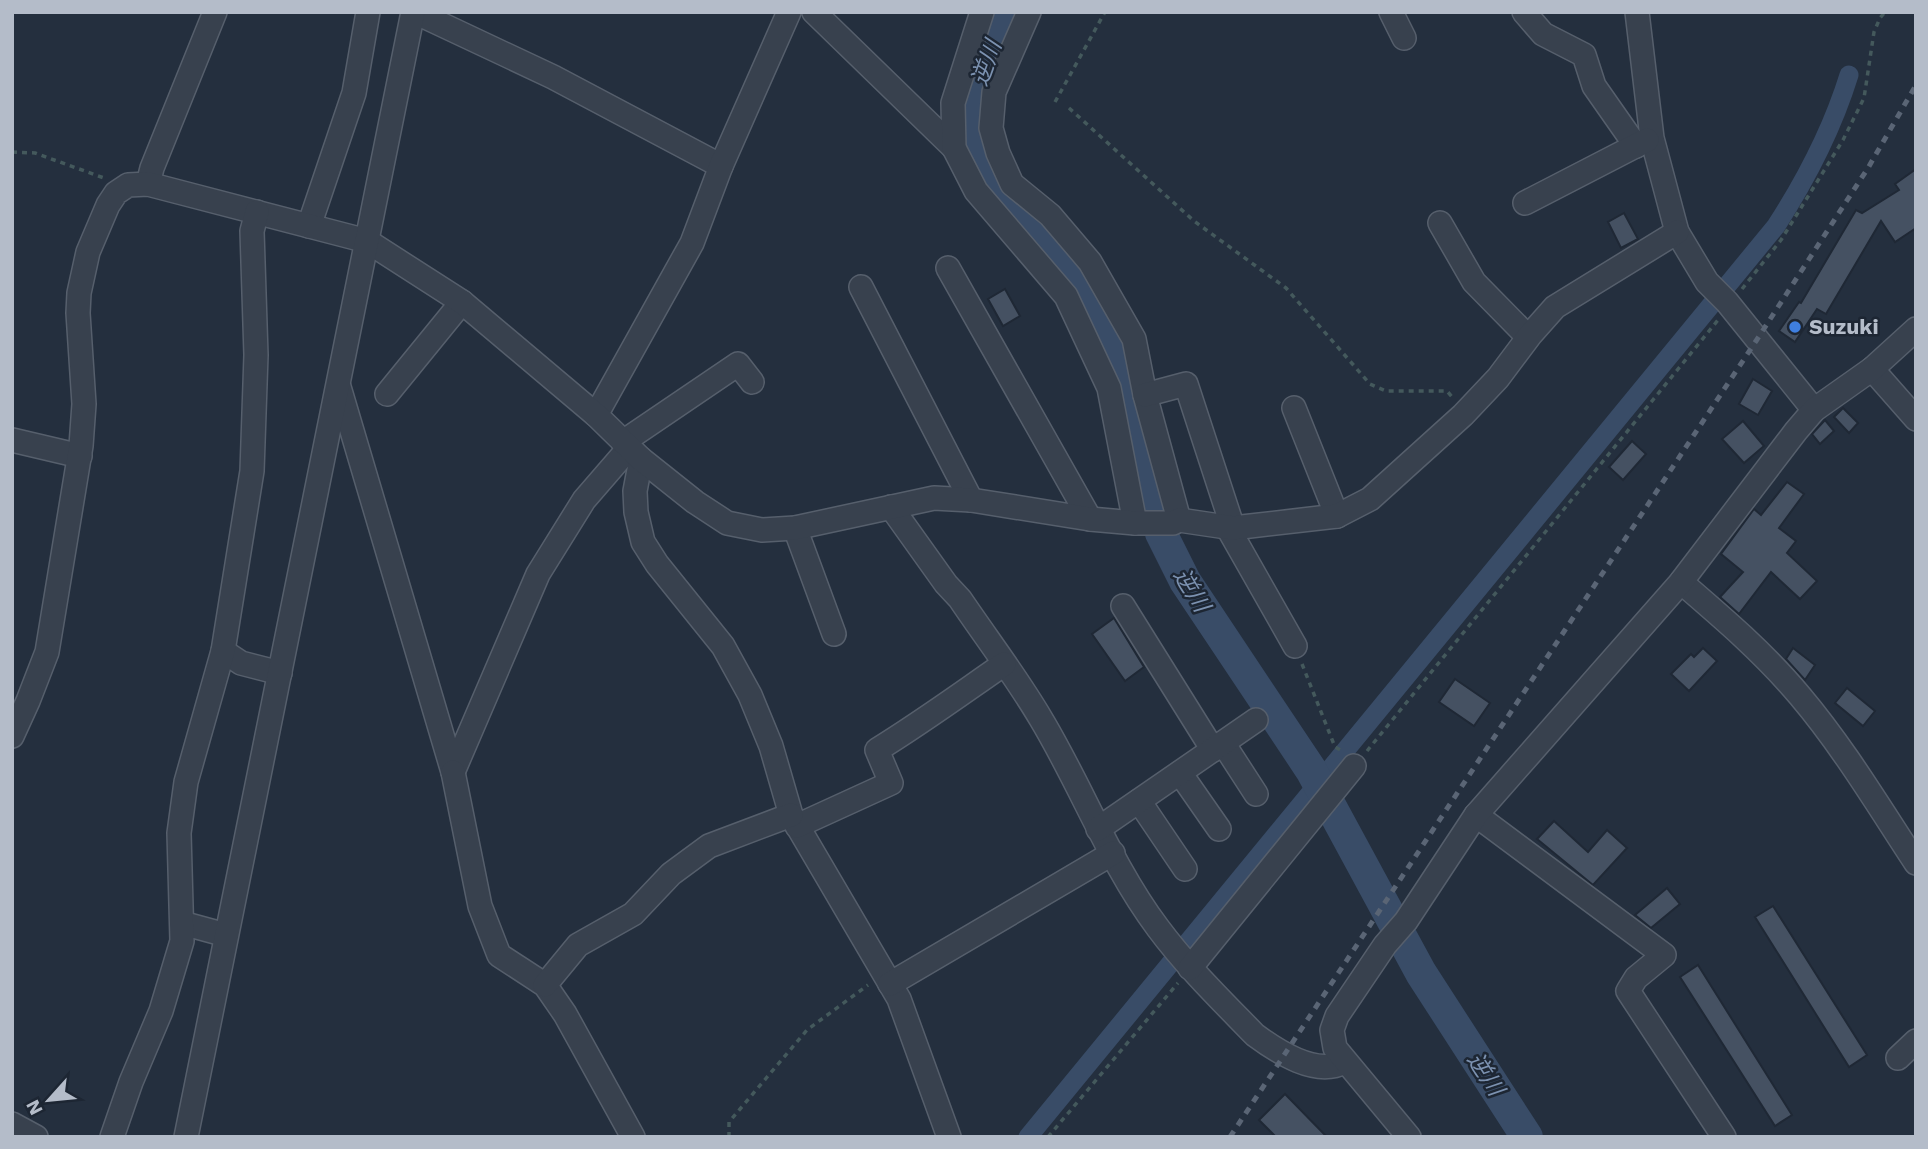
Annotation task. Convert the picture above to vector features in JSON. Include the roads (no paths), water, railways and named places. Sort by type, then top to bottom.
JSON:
[{"type":"street","points":[[148,184],[215,12]]},
{"type":"street","points":[[309,226],[354,93],[368,12]]},
{"type":"street","points":[[186,1137],[414,12],[554,77],[721,166]]},
{"type":"street","points":[[596,415],[692,243],[721,166],[789,12]]},
{"type":"street","points":[[814,12],[954,148],[976,191],[1066,296],[1109,388],[1142,523]]},
{"type":"street","points":[[954,148],[953,103],[982,12]]},
{"type":"street","points":[[1029,12],[994,92],[991,128],[998,153],[1012,184],[1051,215],[1090,262],[1134,339],[1176,522]]},
{"type":"street","points":[[1391,12],[1404,38]]},
{"type":"street","points":[[1524,12],[1543,34],[1584,55],[1594,86],[1644,142]]},
{"type":"street","points":[[1637,12],[1644,142],[1676,232],[1707,282],[1814,410]]},
{"type":"street","points":[[1525,203],[1644,142]]},
{"type":"street","points":[[12,736],[47,652],[80,456],[84,404],[78,336],[79,293],[88,252],[107,205],[121,188],[137,183],[367,241],[462,302],[695,502],[727,523],[762,530],[795,528],[934,498],[971,500],[1090,519],[1142,523],[1176,522],[1230,528],[1337,516],[1370,499],[1467,412],[1555,307],[1676,232]]},
{"type":"street","points":[[112,1137],[167,992],[182,942],[179,833],[186,782],[223,651],[252,471],[257,355],[252,231],[257,212]]},
{"type":"street","points":[[1440,223],[1474,282],[1528,337]]},
{"type":"street","points":[[948,268],[1090,519]]},
{"type":"street","points":[[861,287],[971,500]]},
{"type":"street","points":[[387,394],[462,302]]},
{"type":"street","points":[[1409,1137],[1335,1048],[1332,1030],[1337,1016],[1385,946],[1406,921],[1476,815],[1681,582],[1796,431],[1814,410],[1872,369],[1916,329]]},
{"type":"street","points":[[453,772],[538,574],[584,500],[631,449],[738,364],[752,382]]},
{"type":"street","points":[[1872,369],[1916,419]]},
{"type":"street","points":[[337,382],[453,772],[480,906],[499,955],[545,985],[565,1014],[633,1137]]},
{"type":"street","points":[[1145,395],[1186,384],[1230,528],[1295,646]]},
{"type":"street","points":[[1294,408],[1337,516]]},
{"type":"street","points":[[12,440],[80,456]]},
{"type":"street","points":[[631,449],[636,512],[643,542],[657,564],[723,646],[750,695],[771,746],[794,820],[899,999],[949,1137]]},
{"type":"street","points":[[891,507],[946,584],[960,599],[1041,719],[1098,829],[1157,926],[1183,960],[1266,1044],[1319,1067],[1336,1066],[1344,1062]]},
{"type":"street","points":[[795,528],[834,634]]},
{"type":"street","points":[[1681,582],[1738,630],[1801,696],[1916,863]]},
{"type":"street","points":[[1123,606],[1218,747],[1256,794]]},
{"type":"street","points":[[223,651],[241,663],[280,673]]},
{"type":"street","points":[[545,985],[578,945],[633,914],[671,874],[709,846],[794,820],[891,783],[877,750],[936,713],[1004,664]]},
{"type":"street","points":[[1098,829],[1256,720]]},
{"type":"street","points":[[1183,960],[1305,828],[1354,766]]},
{"type":"street","points":[[1180,773],[1219,829]]},
{"type":"street","points":[[1139,801],[1185,869]]},
{"type":"street","points":[[1476,815],[1664,955],[1636,978],[1628,991],[1724,1137]]},
{"type":"street","points":[[887,979],[1113,853]]},
{"type":"street","points":[[182,923],[226,935]]},
{"type":"street","points":[[1898,1058],[1916,1041]]},
{"type":"street","points":[[12,1124],[36,1137]]},
{"type":"waterway","name":"逆川","points":[[1004,12],[974,95],[973,124],[977,150],[997,185],[1075,274],[1115,349],[1161,533],[1185,581],[1311,770],[1421,973],[1527,1137]]},
{"type":"waterway","points":[[1028,1137],[1776,226],[1818,153],[1849,75]]},
{"type":"railway","points":[[1230,1137],[1756,341],[1868,168],[1916,85]]},
{"type":"place","name":"Suzuki","points":[[1795,327]]}]
